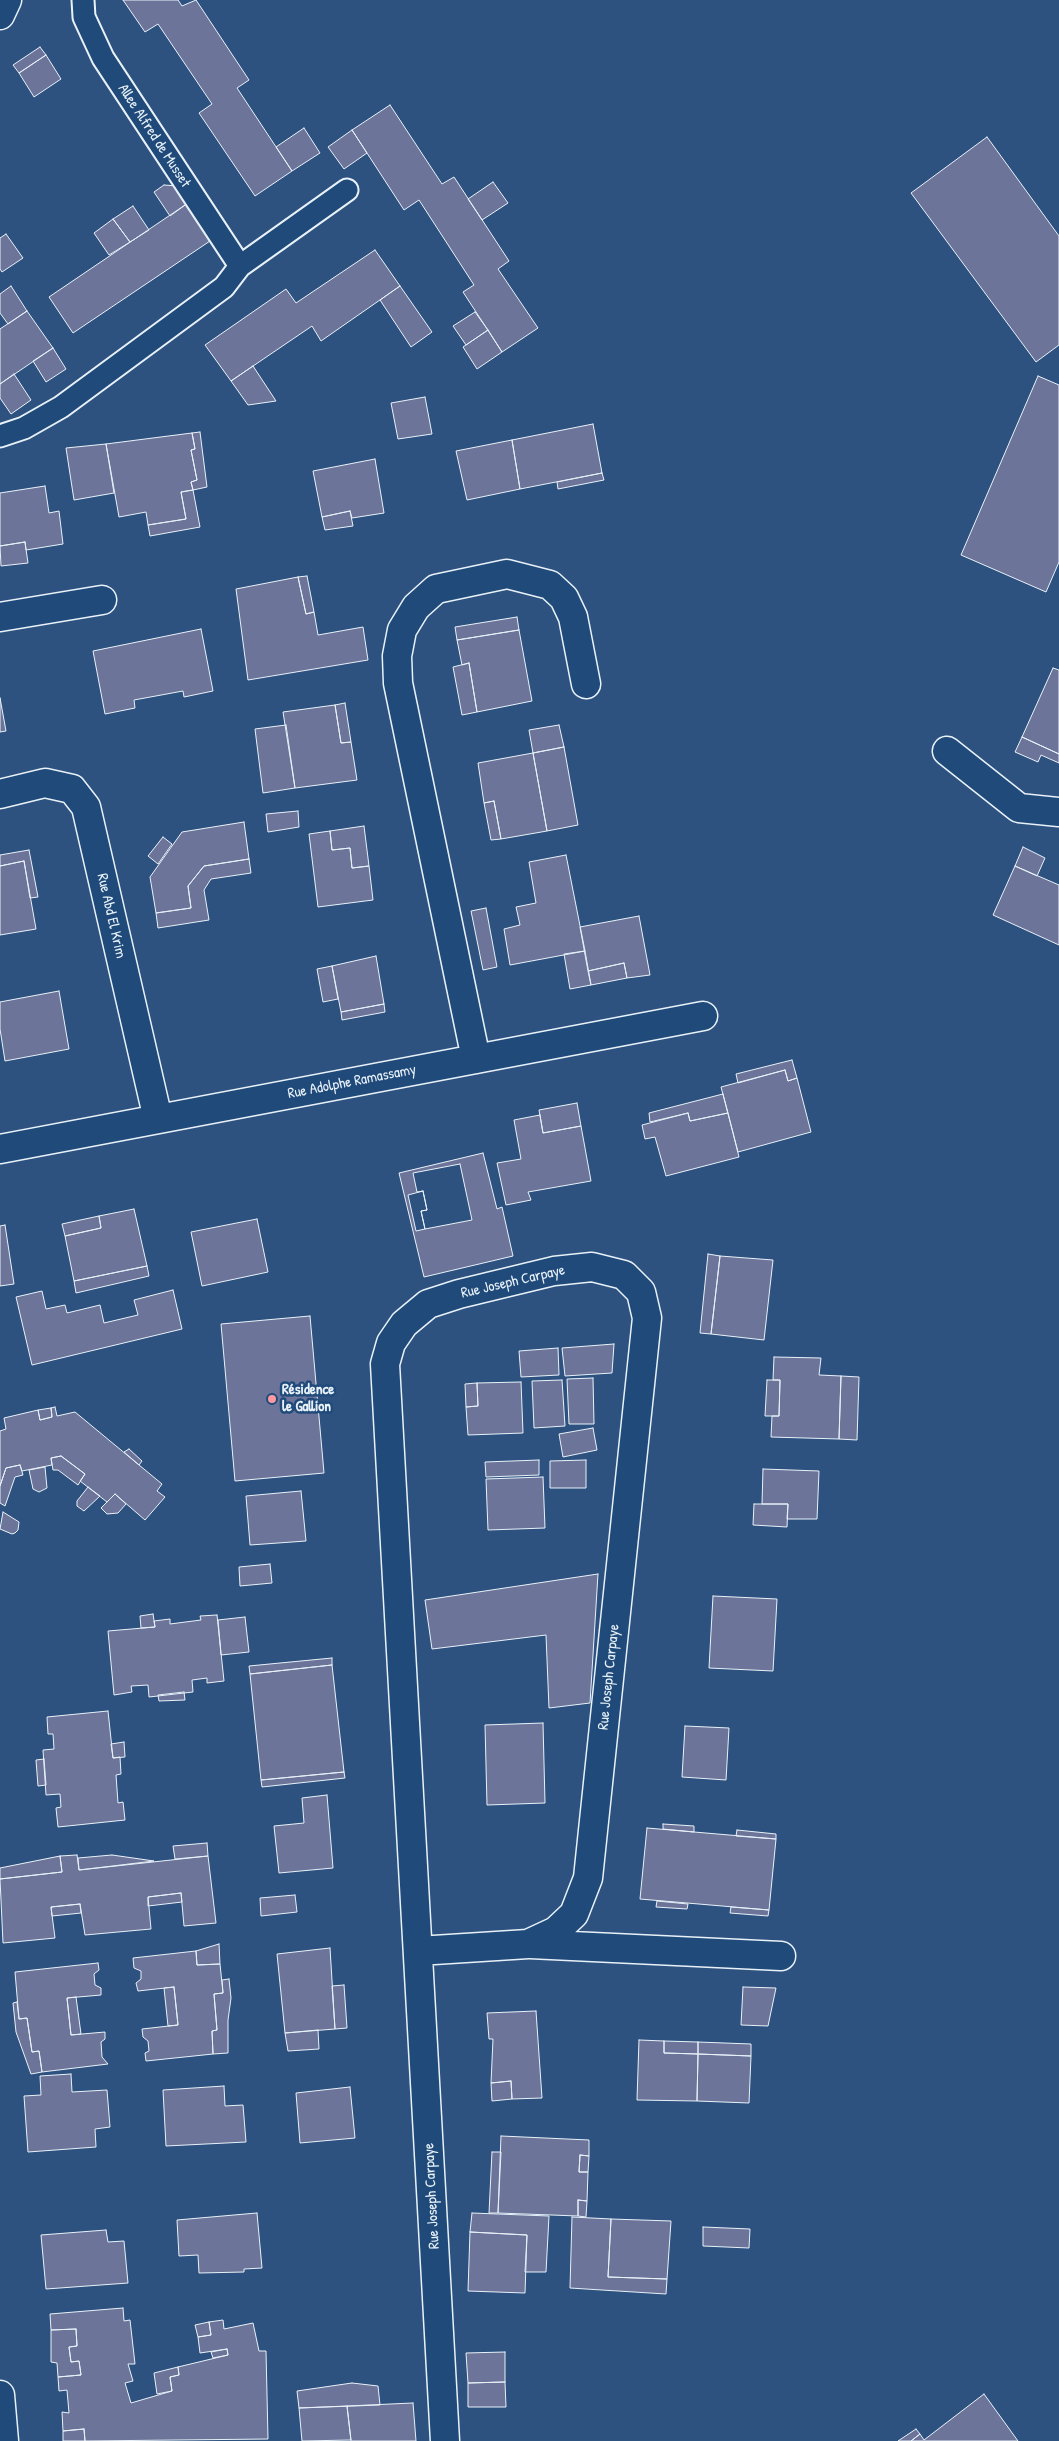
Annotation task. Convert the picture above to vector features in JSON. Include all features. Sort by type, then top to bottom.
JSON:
[{"type":"street","points":[[0,14],[7,0]]},
{"type":"street","points":[[476,1058],[398,684],[397,656],[402,630],[416,607],[436,589],[507,574],[550,585],[564,598],[573,617],[586,684]]},
{"type":"street","points":[[0,617],[102,600]]},
{"type":"street","points":[[947,751],[1019,808],[1059,812]]},
{"type":"street","name":"Rue Abd El Krim","points":[[0,794],[46,783],[72,789],[86,807],[158,1119]]},
{"type":"street","name":"Rue Adolphe Ramassamy","points":[[0,1149],[703,1016]]},
{"type":"street","name":"Rue Joseph Carpaye","points":[[418,1951],[528,1944],[556,1931],[574,1914],[588,1878],[647,1318],[641,1292],[624,1275],[592,1267],[554,1271],[459,1294],[428,1304],[404,1324],[391,1343],[385,1364],[445,2441]]},
{"type":"street","points":[[528,1944],[780,1956]]},
{"type":"street","points":[[0,2395],[4,2441]]},
{"type":"lane","name":"Allee Alfred de Musset","points":[[83,0],[84,17],[103,58],[240,266]]},
{"type":"lane","points":[[0,436],[24,428],[61,407],[224,287],[240,266],[348,190]]},
{"type":"building","points":[[123,0],[178,0],[182,6],[196,0],[249,80],[237,88],[292,171],[255,196],[199,113],[212,104],[158,24],[145,32]]},
{"type":"building","points":[[40,47],[46,55],[19,73],[13,65]]},
{"type":"building","points":[[46,55],[61,79],[34,97],[19,73]]},
{"type":"building","points":[[390,105],[442,184],[454,177],[509,261],[498,269],[538,328],[502,352],[463,292],[474,285],[419,200],[404,210],[352,130]]},
{"type":"building","points":[[304,128],[320,153],[292,171],[276,147]]},
{"type":"building","points":[[352,130],[367,153],[344,169],[328,147]]},
{"type":"building","points":[[987,137],[1059,236],[1059,345],[1036,362],[911,193]]},
{"type":"building","points":[[493,182],[508,203],[482,220],[468,199]]},
{"type":"building","points":[[164,185],[178,186],[188,203],[170,216],[154,192]]},
{"type":"building","points":[[188,203],[213,239],[73,333],[49,297]]},
{"type":"building","points":[[133,206],[149,230],[130,242],[113,219]]},
{"type":"building","points":[[113,219],[130,242],[109,255],[94,233]]},
{"type":"building","points":[[6,234],[23,258],[2,272],[0,269],[0,238]]},
{"type":"building","points":[[375,250],[400,286],[321,341],[312,326],[231,381],[205,345],[286,289],[296,303]]},
{"type":"building","points":[[11,286],[27,311],[8,324],[0,313],[0,294]]},
{"type":"building","points":[[400,286],[432,332],[411,347],[380,300]]},
{"type":"building","points":[[27,311],[53,348],[0,384],[0,329]]},
{"type":"building","points":[[475,312],[488,330],[466,345],[453,326]]},
{"type":"building","points":[[488,330],[502,352],[477,369],[463,347]]},
{"type":"building","points":[[53,348],[66,369],[46,382],[33,361]]},
{"type":"building","points":[[253,366],[276,401],[248,405],[231,381]]},
{"type":"building","points":[[14,374],[31,400],[11,414],[0,398],[0,384]]},
{"type":"building","points":[[1038,376],[1059,385],[1059,562],[1046,592],[961,555]]},
{"type":"building","points":[[425,397],[432,434],[398,439],[391,403]]},
{"type":"building","points":[[593,424],[602,473],[520,489],[512,440]]},
{"type":"building","points":[[200,432],[207,487],[193,490],[191,482],[197,480],[191,450],[195,449],[192,433]]},
{"type":"building","points":[[192,433],[195,449],[191,450],[197,480],[191,482],[193,490],[181,492],[186,519],[148,525],[146,512],[119,517],[106,444]]},
{"type":"building","points":[[512,440],[520,489],[467,500],[456,451]]},
{"type":"building","points":[[106,444],[114,493],[74,500],[66,448]]},
{"type":"building","points":[[375,459],[384,513],[352,518],[350,511],[322,517],[313,471]]},
{"type":"building","points":[[602,473],[604,480],[558,489],[557,482]]},
{"type":"building","points":[[45,486],[49,513],[59,511],[63,544],[26,550],[25,542],[0,546],[0,493]]},
{"type":"building","points":[[193,490],[200,527],[150,536],[148,525],[186,519],[181,492]]},
{"type":"building","points":[[350,511],[353,526],[325,530],[322,517]]},
{"type":"building","points":[[25,542],[28,563],[1,566],[0,546]]},
{"type":"building","points":[[307,576],[314,612],[306,614],[298,577]]},
{"type":"building","points":[[298,577],[306,614],[314,612],[318,635],[363,627],[368,660],[248,680],[236,589]]},
{"type":"building","points":[[517,617],[519,630],[457,640],[455,627]]},
{"type":"building","points":[[201,629],[213,691],[184,697],[183,691],[134,700],[135,708],[105,714],[93,651]]},
{"type":"building","points":[[519,630],[532,701],[477,712],[469,663],[462,665],[457,640]]},
{"type":"building","points":[[469,663],[477,712],[462,715],[453,667]]},
{"type":"building","points":[[1053,668],[1059,670],[1059,754],[1022,737]]},
{"type":"building","points":[[0,698],[6,731],[0,732]]},
{"type":"building","points":[[345,703],[351,742],[341,743],[335,705]]},
{"type":"building","points":[[335,705],[341,743],[351,742],[357,780],[295,788],[283,712]]},
{"type":"building","points":[[286,725],[295,788],[263,793],[255,729]]},
{"type":"building","points":[[559,725],[564,747],[533,753],[529,730]]},
{"type":"building","points":[[1022,737],[1059,754],[1059,763],[1041,755],[1038,762],[1015,752]]},
{"type":"building","points":[[564,747],[578,825],[547,831],[533,753]]},
{"type":"building","points":[[533,753],[547,831],[501,839],[494,801],[484,803],[478,763]]},
{"type":"building","points":[[494,801],[501,839],[491,840],[484,803]]},
{"type":"building","points":[[298,811],[299,827],[268,832],[266,814]]},
{"type":"building","points":[[244,822],[249,859],[204,866],[188,886],[191,908],[156,913],[150,877],[182,832]]},
{"type":"building","points":[[364,826],[369,866],[352,868],[350,848],[332,850],[330,831]]},
{"type":"building","points":[[330,831],[332,850],[350,848],[352,868],[369,866],[373,900],[318,907],[309,834]]},
{"type":"building","points":[[163,837],[172,844],[158,864],[148,856]]},
{"type":"building","points":[[1023,847],[1045,858],[1037,876],[1015,866]]},
{"type":"building","points":[[29,850],[38,897],[30,898],[24,861],[0,866],[0,855]]},
{"type":"building","points":[[566,855],[585,951],[510,965],[504,929],[520,925],[516,907],[536,903],[529,862]]},
{"type":"building","points":[[249,859],[251,873],[211,879],[204,890],[209,920],[158,928],[156,913],[191,908],[188,886],[204,866]]},
{"type":"building","points":[[24,861],[36,929],[0,935],[0,866]]},
{"type":"building","points":[[1015,866],[1059,885],[1059,945],[993,915]]},
{"type":"building","points":[[486,908],[497,967],[483,970],[471,911]]},
{"type":"building","points":[[639,916],[650,975],[627,978],[624,963],[588,971],[580,927]]},
{"type":"building","points":[[585,951],[591,985],[570,989],[564,954]]},
{"type":"building","points":[[376,956],[384,1004],[341,1012],[332,966]]},
{"type":"building","points":[[624,963],[627,978],[591,985],[588,971]]},
{"type":"building","points":[[332,966],[338,999],[323,1002],[317,969]]},
{"type":"building","points":[[59,991],[69,1049],[5,1061],[0,1029],[0,1002]]},
{"type":"building","points":[[384,1004],[385,1012],[342,1020],[341,1012]]},
{"type":"building","points":[[792,1060],[797,1078],[788,1081],[785,1070],[738,1083],[736,1074]]},
{"type":"building","points":[[785,1070],[788,1081],[797,1078],[811,1132],[738,1152],[721,1087]]},
{"type":"building","points":[[723,1094],[728,1113],[690,1121],[688,1113],[650,1122],[649,1113]]},
{"type":"building","points":[[577,1103],[581,1126],[543,1133],[539,1110]]},
{"type":"building","points":[[688,1113],[690,1121],[728,1113],[739,1157],[666,1176],[655,1137],[645,1139],[642,1125]]},
{"type":"building","points":[[540,1115],[543,1133],[581,1126],[591,1181],[528,1192],[531,1200],[506,1205],[497,1163],[521,1159],[514,1120]]},
{"type":"building","points":[[483,1153],[497,1209],[502,1207],[513,1256],[424,1277],[399,1173]]},
{"type":"building","points":[[460,1164],[472,1220],[425,1229],[421,1211],[427,1210],[423,1191],[417,1192],[413,1173]]},
{"type":"building","points":[[423,1191],[427,1210],[421,1211],[425,1229],[416,1231],[408,1195]]},
{"type":"building","points":[[134,1209],[147,1266],[74,1281],[65,1236],[101,1228],[99,1216]]},
{"type":"building","points":[[99,1216],[101,1228],[65,1236],[62,1224]]},
{"type":"building","points":[[257,1219],[268,1272],[202,1286],[191,1232]]},
{"type":"building","points":[[5,1225],[14,1284],[0,1286],[0,1226]]},
{"type":"building","points":[[708,1254],[720,1256],[711,1334],[700,1333]]},
{"type":"building","points":[[720,1256],[773,1260],[764,1340],[711,1334]]},
{"type":"building","points":[[147,1266],[149,1276],[76,1293],[74,1281]]},
{"type":"building","points":[[173,1290],[182,1329],[32,1365],[16,1297],[42,1291],[46,1309],[65,1305],[67,1313],[100,1305],[104,1323],[138,1315],[134,1300]]},
{"type":"building","name":"Résidence le Gallion","points":[[310,1316],[324,1473],[235,1481],[221,1324]]},
{"type":"building","points":[[614,1344],[612,1373],[565,1376],[562,1348]]},
{"type":"building","points":[[558,1348],[559,1375],[521,1377],[519,1351]]},
{"type":"building","points":[[774,1357],[821,1358],[819,1375],[841,1376],[839,1439],[771,1437],[772,1416],[779,1416],[780,1380],[773,1380]]},
{"type":"building","points":[[841,1376],[859,1377],[857,1440],[839,1439]]},
{"type":"building","points":[[593,1378],[594,1424],[569,1424],[567,1379]]},
{"type":"building","points":[[562,1380],[565,1426],[534,1428],[532,1381]]},
{"type":"building","points":[[767,1380],[780,1380],[779,1416],[765,1416]]},
{"type":"building","points":[[521,1382],[523,1433],[468,1435],[466,1407],[478,1406],[477,1383]]},
{"type":"building","points":[[477,1383],[478,1406],[466,1407],[465,1384]]},
{"type":"building","points":[[55,1407],[57,1416],[75,1412],[162,1484],[157,1491],[165,1497],[145,1520],[115,1494],[107,1502],[80,1481],[85,1474],[61,1456],[51,1458],[52,1465],[22,1471],[20,1465],[6,1468],[0,1486],[0,1431],[6,1429],[4,1418],[38,1410],[40,1420],[52,1417],[51,1408]]},
{"type":"building","points":[[51,1408],[52,1417],[40,1420],[38,1410]]},
{"type":"building","points":[[593,1428],[597,1450],[563,1457],[559,1434]]},
{"type":"building","points":[[129,1449],[142,1461],[139,1465],[124,1452]]},
{"type":"building","points":[[61,1456],[85,1474],[78,1485],[58,1470],[53,1470],[51,1458]]},
{"type":"building","points":[[539,1460],[539,1475],[486,1477],[485,1462]]},
{"type":"building","points":[[586,1460],[586,1488],[550,1488],[550,1461]]},
{"type":"building","points":[[20,1465],[23,1475],[15,1477],[5,1506],[0,1503],[0,1486],[6,1468]]},
{"type":"building","points":[[45,1467],[47,1488],[39,1492],[33,1489],[29,1470]]},
{"type":"building","points":[[763,1469],[819,1471],[817,1519],[787,1519],[788,1504],[762,1504]]},
{"type":"building","points":[[543,1477],[545,1528],[488,1530],[486,1479]]},
{"type":"building","points":[[88,1487],[100,1496],[84,1511],[77,1506],[77,1501]]},
{"type":"building","points":[[301,1491],[306,1541],[250,1545],[246,1496]]},
{"type":"building","points":[[115,1494],[126,1504],[118,1513],[107,1514],[101,1508]]},
{"type":"building","points":[[754,1504],[788,1504],[787,1527],[753,1525]]},
{"type":"building","points":[[3,1512],[19,1522],[18,1530],[15,1533],[12,1534],[0,1529]]},
{"type":"building","points":[[270,1564],[272,1583],[240,1586],[239,1567]]},
{"type":"building","points":[[598,1574],[590,1703],[549,1708],[546,1635],[432,1649],[425,1600]]},
{"type":"building","points":[[713,1596],[777,1599],[773,1671],[709,1668]]},
{"type":"building","points":[[153,1614],[155,1627],[141,1628],[140,1616]]},
{"type":"building","points":[[217,1615],[224,1681],[207,1683],[207,1678],[192,1680],[193,1692],[149,1697],[148,1685],[131,1686],[132,1692],[114,1695],[108,1631],[155,1627],[154,1621],[170,1619],[170,1624],[201,1620],[200,1616]]},
{"type":"building","points":[[245,1617],[249,1652],[221,1655],[218,1620]]},
{"type":"building","points":[[332,1658],[332,1665],[250,1674],[249,1666]]},
{"type":"building","points":[[332,1665],[344,1772],[261,1780],[250,1674]]},
{"type":"building","points":[[184,1692],[185,1700],[159,1701],[158,1695]]},
{"type":"building","points":[[108,1711],[113,1758],[120,1757],[121,1774],[116,1775],[118,1803],[123,1802],[125,1820],[58,1827],[56,1808],[61,1807],[60,1794],[46,1795],[43,1750],[54,1749],[53,1734],[48,1734],[47,1717]]},
{"type":"building","points":[[543,1723],[545,1803],[487,1805],[485,1725]]},
{"type":"building","points":[[685,1726],[729,1728],[726,1780],[682,1777]]},
{"type":"building","points":[[124,1742],[125,1757],[113,1758],[111,1744]]},
{"type":"building","points":[[44,1759],[46,1785],[38,1786],[36,1760]]},
{"type":"building","points":[[344,1772],[345,1778],[262,1787],[261,1780]]},
{"type":"building","points":[[327,1795],[333,1868],[279,1873],[274,1826],[304,1823],[302,1798]]},
{"type":"building","points":[[663,1824],[694,1826],[694,1832],[663,1829]]},
{"type":"building","points":[[647,1828],[776,1839],[769,1910],[640,1899]]},
{"type":"building","points":[[737,1830],[776,1834],[776,1839],[736,1836]]},
{"type":"building","points":[[207,1843],[208,1856],[175,1859],[173,1846]]},
{"type":"building","points":[[77,1855],[79,1870],[208,1856],[216,1923],[184,1926],[181,1893],[148,1897],[151,1929],[85,1935],[80,1904],[51,1907],[55,1938],[3,1943],[0,1879],[62,1872],[60,1856]]},
{"type":"building","points":[[112,1855],[154,1861],[79,1870],[78,1858]]},
{"type":"building","points":[[60,1856],[62,1872],[0,1879],[0,1868]]},
{"type":"building","points":[[181,1893],[182,1902],[148,1906],[148,1897]]},
{"type":"building","points":[[295,1895],[297,1912],[261,1916],[260,1898]]},
{"type":"building","points":[[657,1901],[688,1904],[687,1909],[656,1907]]},
{"type":"building","points":[[80,1904],[81,1913],[52,1916],[51,1907]]},
{"type":"building","points":[[731,1907],[769,1910],[768,1916],[730,1913]]},
{"type":"building","points":[[219,1944],[220,1964],[197,1965],[196,1951]]},
{"type":"building","points":[[330,1948],[335,2029],[285,2033],[277,1954]]},
{"type":"building","points":[[196,1951],[197,1965],[220,1964],[223,1993],[214,1994],[217,2030],[212,2031],[213,2054],[146,2061],[145,2053],[149,2051],[148,2041],[143,2037],[142,2029],[178,2025],[174,1987],[138,1991],[136,1983],[141,1979],[141,1971],[134,1968],[133,1958]]},
{"type":"building","points":[[98,1963],[99,1970],[94,1974],[95,1985],[101,1988],[101,1995],[67,1998],[71,2035],[105,2032],[105,2039],[101,2042],[102,2057],[108,2064],[42,2072],[39,2051],[32,2052],[27,2018],[19,2019],[15,1972]]},
{"type":"building","points":[[229,1979],[231,1998],[228,2020],[228,2053],[213,2054],[212,2031],[217,2030],[214,1994],[223,1993],[222,1980]]},
{"type":"building","points":[[344,1985],[347,2028],[335,2029],[332,1986]]},
{"type":"building","points":[[174,1987],[178,2025],[168,2026],[164,1988]]},
{"type":"building","points":[[743,1987],[776,1988],[768,2026],[741,2025]]},
{"type":"building","points":[[76,1997],[81,2034],[71,2035],[67,1998]]},
{"type":"building","points":[[17,2002],[19,2019],[27,2018],[32,2052],[39,2051],[42,2072],[31,2074],[16,2032],[13,2003]]},
{"type":"building","points":[[536,2011],[542,2098],[512,2099],[511,2081],[491,2083],[493,2039],[489,2039],[487,2013]]},
{"type":"building","points":[[318,2030],[319,2049],[288,2051],[285,2033]]},
{"type":"building","points":[[639,2040],[664,2041],[664,2053],[698,2054],[697,2101],[637,2100]]},
{"type":"building","points":[[664,2041],[698,2042],[698,2054],[664,2053]]},
{"type":"building","points":[[698,2042],[751,2044],[751,2056],[698,2054]]},
{"type":"building","points":[[698,2054],[751,2056],[749,2103],[697,2101]]},
{"type":"building","points":[[71,2074],[72,2092],[107,2090],[110,2127],[95,2129],[96,2147],[28,2152],[24,2096],[41,2095],[40,2076]]},
{"type":"building","points":[[511,2081],[512,2099],[492,2101],[491,2083]]},
{"type":"building","points":[[224,2086],[225,2106],[243,2105],[246,2142],[166,2146],[163,2090]]},
{"type":"building","points":[[350,2087],[355,2138],[300,2143],[296,2093]]},
{"type":"building","points":[[501,2136],[589,2140],[589,2156],[580,2155],[579,2172],[588,2172],[587,2201],[578,2200],[578,2216],[498,2213]]},
{"type":"building","points":[[492,2152],[501,2152],[498,2213],[489,2213]]},
{"type":"building","points":[[580,2155],[589,2156],[588,2172],[579,2172]]},
{"type":"building","points":[[578,2200],[587,2201],[586,2217],[578,2216]]},
{"type":"building","points":[[257,2213],[262,2268],[244,2269],[244,2272],[199,2273],[198,2255],[179,2256],[177,2220]]},
{"type":"building","points":[[472,2213],[549,2216],[546,2272],[525,2272],[527,2235],[470,2232]]},
{"type":"building","points":[[572,2217],[611,2219],[608,2277],[667,2279],[666,2294],[570,2288]]},
{"type":"building","points":[[611,2219],[671,2221],[667,2279],[608,2277]]},
{"type":"building","points":[[703,2227],[750,2229],[749,2248],[703,2246]]},
{"type":"building","points":[[106,2230],[108,2242],[124,2241],[128,2283],[46,2289],[41,2235]]},
{"type":"building","points":[[470,2232],[527,2235],[525,2293],[468,2291]]},
{"type":"building","points":[[123,2308],[124,2321],[130,2320],[135,2364],[128,2364],[133,2381],[125,2383],[131,2403],[172,2391],[170,2377],[179,2375],[178,2367],[228,2355],[227,2349],[200,2353],[198,2337],[211,2335],[209,2322],[223,2320],[224,2329],[253,2323],[259,2351],[266,2351],[268,2439],[85,2441],[84,2429],[63,2431],[62,2412],[69,2413],[67,2390],[59,2391],[58,2377],[81,2375],[79,2361],[71,2362],[69,2347],[77,2346],[76,2329],[51,2330],[50,2314]]},
{"type":"building","points":[[209,2322],[211,2335],[198,2337],[195,2325]]},
{"type":"building","points":[[76,2329],[77,2346],[69,2347],[71,2362],[79,2361],[81,2375],[58,2377],[57,2363],[51,2362],[51,2330]]},
{"type":"building","points":[[227,2349],[228,2355],[213,2358],[211,2352]]},
{"type":"building","points":[[505,2352],[505,2382],[468,2383],[466,2353]]},
{"type":"building","points":[[178,2367],[179,2375],[170,2377],[172,2391],[157,2394],[154,2373]]},
{"type":"building","points":[[505,2382],[506,2407],[468,2407],[468,2383]]},
{"type":"building","points":[[352,2383],[378,2386],[380,2405],[299,2408],[297,2391]]},
{"type":"building","points":[[984,2394],[1018,2441],[911,2441],[920,2434],[924,2440]]},
{"type":"building","points":[[413,2403],[416,2441],[351,2441],[347,2406]]},
{"type":"building","points":[[347,2406],[351,2440],[302,2441],[299,2408]]},
{"type":"building","points":[[84,2429],[85,2441],[63,2441],[63,2431]]},
{"type":"building","points":[[916,2429],[920,2434],[911,2441],[898,2441]]},
{"type":"place","name":"Résidence le Gallion","points":[[272,1399]]}]
